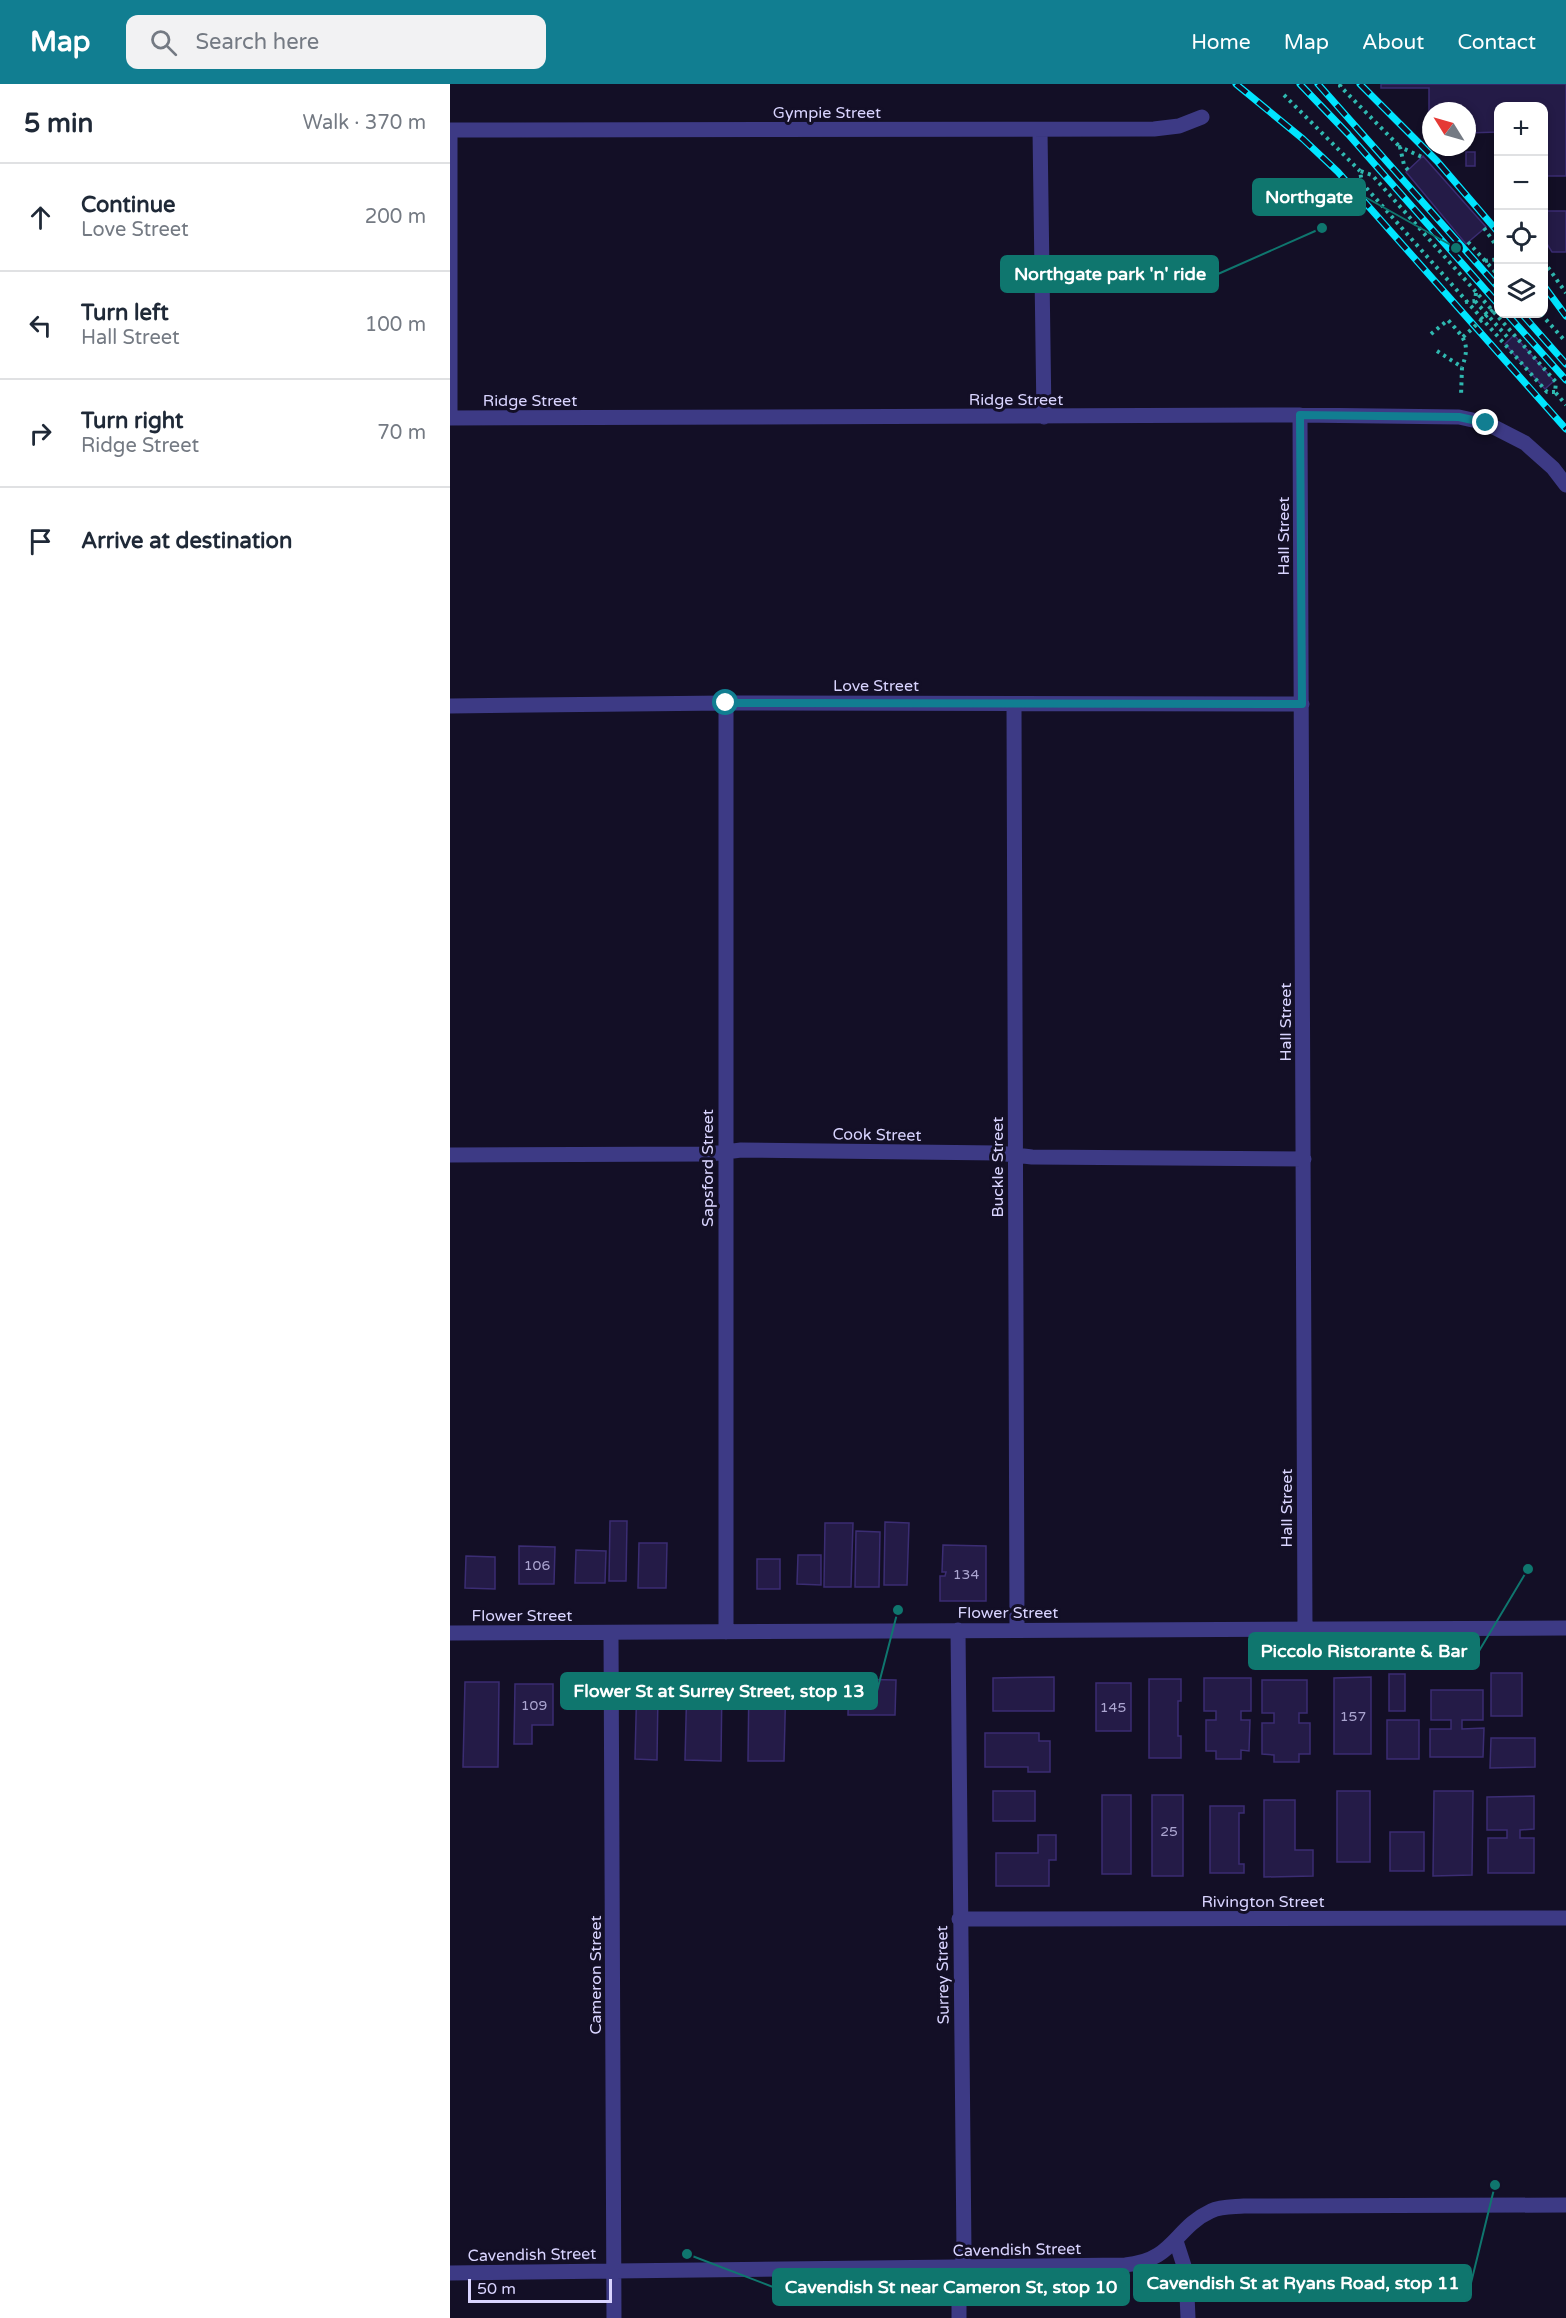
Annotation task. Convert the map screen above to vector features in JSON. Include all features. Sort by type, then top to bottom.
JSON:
[{"type":"street","name":"Gympie Street","points":[[450,130],[1154,129],[1179,126],[1202,117]]},
{"type":"street","points":[[450,130],[450,418]]},
{"type":"street","points":[[1040,130],[1044,417]]},
{"type":"street","name":"Ridge Street","points":[[450,418],[1300,415],[1473,419],[1499,429],[1525,443],[1564,482]]},
{"type":"street","name":"Hall Street","points":[[1300,415],[1305,1629]]},
{"type":"street","name":"Love Street","points":[[450,706],[726,703],[1302,704]]},
{"type":"street","name":"Sapsford Street","points":[[726,703],[726,1632]]},
{"type":"street","name":"Buckle Street","points":[[1014,704],[1017,1630]]},
{"type":"street","name":"Cook Street","points":[[450,1155],[725,1152],[951,1153],[1304,1159]]},
{"type":"street","name":"Flower Street","points":[[450,1633],[1566,1628]]},
{"type":"street","name":"Surrey Street","points":[[958,1630],[964,2253],[961,2268],[959,2318]]},
{"type":"street","name":"Cameron Street","points":[[611,1633],[614,2318]]},
{"type":"street","name":"Rivington Street","points":[[959,1919],[1566,1918]]},
{"type":"street","name":"Cavendish Street","points":[[450,2272],[961,2268],[1140,2264],[1156,2258],[1212,2210],[1228,2207],[1566,2205]]},
{"type":"street","points":[[1176,2241],[1186,2272],[1188,2318]]},
{"type":"path","points":[[1341,84],[1340,86],[1354,102],[1400,147],[1422,158]]},
{"type":"path","points":[[1284,95],[1360,171],[1372,175],[1556,382],[1555,392],[1566,405]]},
{"type":"path","points":[[1400,147],[1404,165],[1408,170]]},
{"type":"path","points":[[1360,171],[1362,183],[1465,302],[1547,392],[1555,392]]},
{"type":"path","points":[[1484,228],[1494,242]]},
{"type":"path","points":[[1468,242],[1494,271]]},
{"type":"path","points":[[1485,261],[1494,259]]},
{"type":"path","points":[[1548,267],[1566,293]]},
{"type":"path","points":[[1476,292],[1475,301],[1481,308],[1510,340],[1519,342]]},
{"type":"path","points":[[1465,302],[1475,301]]},
{"type":"path","points":[[1464,339],[1494,309]]},
{"type":"path","points":[[1545,318],[1566,342]]},
{"type":"path","points":[[1431,334],[1448,320],[1464,339],[1467,353],[1462,367],[1461,396]]},
{"type":"path","points":[[1510,340],[1510,349]]},
{"type":"path","points":[[1437,351],[1462,367]]},
{"type":"building","points":[[1381,84],[1566,84],[1566,176],[1548,176],[1548,102],[1494,102],[1494,132],[1476,133],[1476,102],[1429,102],[1429,88],[1381,88]]},
{"type":"building","points":[[1423,156],[1486,227],[1466,244],[1406,172]]},
{"type":"building","points":[[1466,156],[1475,156],[1475,166],[1466,166]]},
{"type":"building","points":[[1548,211],[1566,211],[1566,252],[1552,252],[1548,246]]},
{"type":"building","points":[[1514,335],[1554,381],[1545,389],[1505,344]]},
{"type":"building","points":[[610,1521],[627,1521],[626,1581],[609,1581]]},
{"type":"building","points":[[885,1522],[909,1523],[907,1585],[884,1585]]},
{"type":"building","points":[[825,1523],[853,1523],[851,1587],[824,1587]]},
{"type":"building","points":[[856,1531],[880,1532],[879,1587],[855,1587]]},
{"type":"building","points":[[639,1543],[667,1543],[666,1588],[638,1588]]},
{"type":"building","points":[[943,1545],[986,1546],[986,1601],[940,1601],[940,1576],[945,1576],[946,1572],[942,1572]]},
{"type":"building","points":[[519,1546],[555,1547],[554,1584],[519,1584]]},
{"type":"building","points":[[576,1550],[606,1551],[605,1583],[575,1583]]},
{"type":"building","points":[[798,1555],[821,1555],[821,1585],[797,1584]]},
{"type":"building","points":[[466,1556],[495,1557],[495,1589],[465,1588]]},
{"type":"building","points":[[757,1559],[780,1559],[780,1589],[757,1589]]},
{"type":"building","points":[[1491,1673],[1522,1673],[1522,1716],[1491,1716]]},
{"type":"building","points":[[1389,1674],[1405,1674],[1405,1711],[1389,1711]]},
{"type":"building","points":[[749,1677],[786,1677],[784,1761],[748,1761]]},
{"type":"building","points":[[1054,1677],[1054,1711],[993,1711],[993,1678]]},
{"type":"building","points":[[1371,1677],[1371,1754],[1334,1754],[1334,1678]]},
{"type":"building","points":[[637,1678],[667,1679],[667,1692],[658,1692],[657,1760],[635,1759]]},
{"type":"building","points":[[1204,1678],[1251,1678],[1251,1711],[1241,1711],[1241,1720],[1250,1720],[1249,1751],[1241,1750],[1241,1759],[1216,1759],[1216,1751],[1206,1751],[1206,1720],[1216,1720],[1216,1711],[1204,1711]]},
{"type":"building","points":[[849,1679],[896,1680],[895,1715],[848,1715]]},
{"type":"building","points":[[1149,1679],[1181,1679],[1181,1701],[1178,1701],[1178,1736],[1181,1736],[1181,1758],[1149,1758]]},
{"type":"building","points":[[687,1680],[722,1681],[721,1761],[685,1760]]},
{"type":"building","points":[[1262,1680],[1307,1680],[1307,1713],[1299,1713],[1299,1723],[1310,1723],[1310,1754],[1299,1754],[1299,1762],[1274,1762],[1274,1755],[1262,1754],[1262,1723],[1274,1723],[1274,1713],[1262,1713]]},
{"type":"building","points":[[465,1682],[499,1682],[498,1767],[463,1767]]},
{"type":"building","points":[[1096,1683],[1131,1683],[1131,1731],[1096,1731]]},
{"type":"building","points":[[515,1684],[553,1684],[553,1725],[532,1725],[532,1744],[514,1744]]},
{"type":"building","points":[[1431,1690],[1483,1690],[1483,1720],[1462,1720],[1462,1729],[1484,1728],[1483,1757],[1430,1757],[1430,1729],[1451,1729],[1451,1720],[1431,1720]]},
{"type":"building","points":[[1387,1720],[1419,1720],[1419,1759],[1387,1759]]},
{"type":"building","points":[[985,1733],[1039,1733],[1039,1741],[1050,1741],[1050,1772],[1028,1772],[1028,1767],[985,1767]]},
{"type":"building","points":[[1491,1738],[1535,1738],[1535,1767],[1490,1768]]},
{"type":"building","points":[[993,1791],[1035,1791],[1035,1821],[993,1821]]},
{"type":"building","points":[[1337,1791],[1370,1791],[1370,1862],[1337,1862]]},
{"type":"building","points":[[1434,1791],[1473,1791],[1472,1875],[1433,1876]]},
{"type":"building","points":[[1102,1795],[1131,1795],[1131,1874],[1102,1874]]},
{"type":"building","points":[[1152,1795],[1183,1795],[1183,1876],[1152,1876]]},
{"type":"building","points":[[1534,1796],[1534,1829],[1520,1830],[1520,1838],[1534,1838],[1534,1873],[1488,1873],[1488,1838],[1507,1838],[1507,1830],[1487,1830],[1487,1797]]},
{"type":"building","points":[[1264,1800],[1295,1800],[1295,1850],[1313,1850],[1313,1876],[1264,1877]]},
{"type":"building","points":[[1210,1806],[1244,1806],[1244,1813],[1239,1813],[1239,1864],[1244,1864],[1244,1873],[1210,1873]]},
{"type":"building","points":[[1390,1832],[1424,1832],[1424,1871],[1390,1871]]},
{"type":"building","points":[[1038,1835],[1056,1835],[1056,1860],[1049,1860],[1049,1886],[996,1886],[996,1853],[1038,1853]]},
{"type":"railway","points":[[1236,84],[1303,139],[1338,172],[1566,429]]},
{"type":"railway","points":[[1300,84],[1348,134],[1494,299]]},
{"type":"railway","points":[[1318,84],[1494,282]]},
{"type":"railway","points":[[1360,84],[1437,161],[1494,227]]},
{"type":"railway","points":[[1548,291],[1566,316]]},
{"type":"railway","points":[[1511,318],[1566,380]]},
{"type":"railway","points":[[1526,318],[1566,364]]},
{"type":"place","name":"Northgate park 'n' ride","points":[[1322,228]]},
{"type":"place","name":"Northgate","points":[[1456,248]]},
{"type":"place","name":"Piccolo Ristorante & Bar","points":[[1528,1569]]},
{"type":"place","name":"Flower St at Surrey Street, stop 13","points":[[898,1610]]},
{"type":"place","name":"Cavendish St at Ryans Road, stop 11","points":[[1495,2185]]},
{"type":"place","name":"Cavendish St near Cameron St, stop 10","points":[[687,2254]]},
{"type":"route","points":[[726,703],[1302,704],[1300,415],[1459,417],[1486,423]]}]
